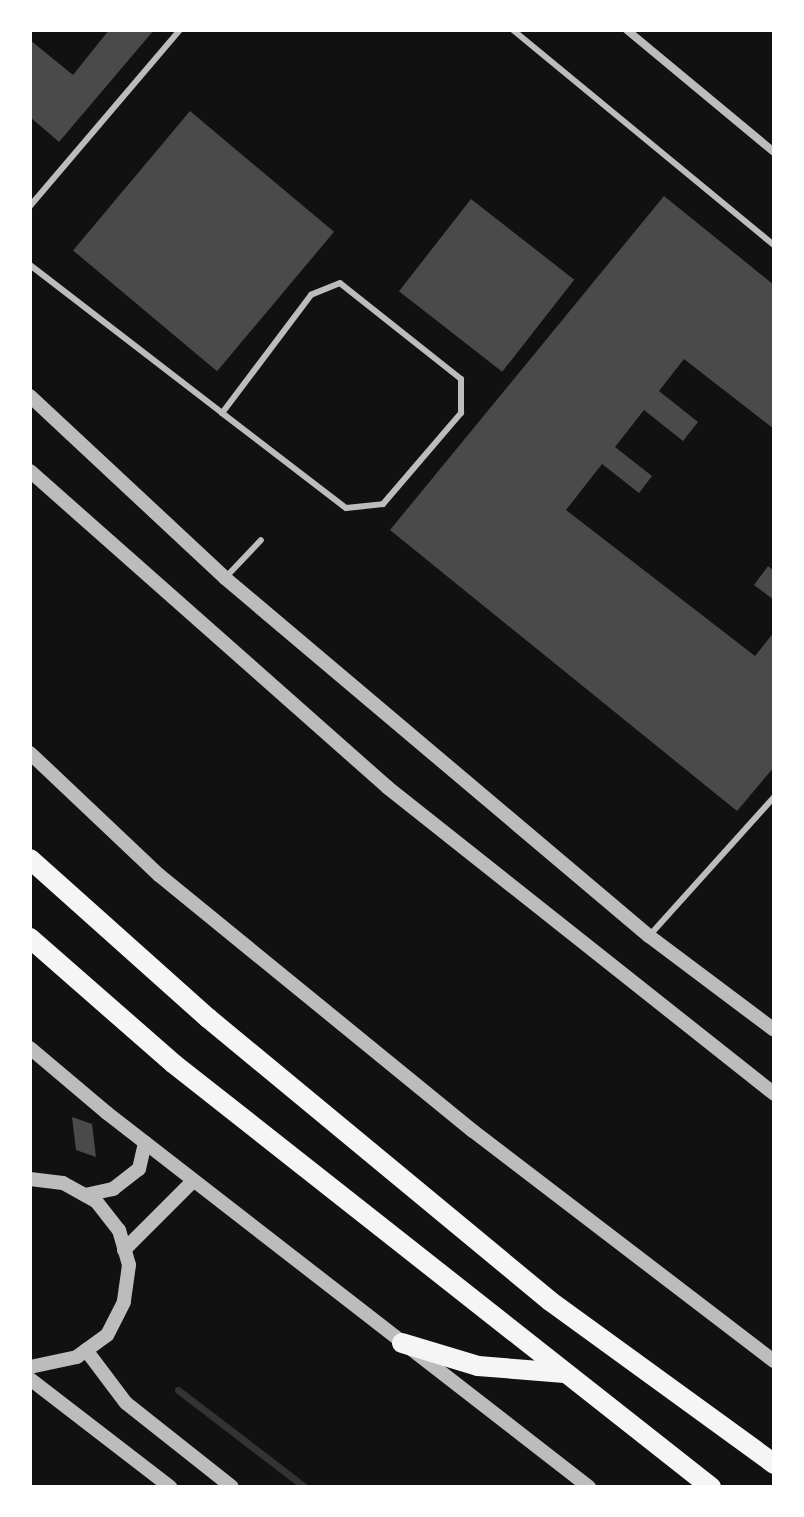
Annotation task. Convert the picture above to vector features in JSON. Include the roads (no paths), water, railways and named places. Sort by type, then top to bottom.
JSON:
[{"type":"highway","points":[[30,859],[208,1018],[550,1301],[774,1464]]},
{"type":"highway","points":[[30,938],[174,1064],[711,1487]]},
{"type":"highway","points":[[402,1343],[478,1366],[565,1373]]},
{"type":"street","points":[[627,30],[774,152]]},
{"type":"street","points":[[30,396],[225,578],[649,936],[774,1030]]},
{"type":"street","points":[[30,471],[387,787],[774,1094]]},
{"type":"street","points":[[30,753],[208,914],[473,1131],[774,1361]]},
{"type":"street","points":[[30,1048],[193,1181],[589,1487]]},
{"type":"street","points":[[85,1195],[113,1189],[139,1169],[145,1143]]},
{"type":"street","points":[[30,1179],[63,1183],[85,1195],[119,1230],[129,1265],[124,1302],[107,1335],[77,1357],[30,1367]]},
{"type":"street","points":[[124,1250],[193,1181]]},
{"type":"street","points":[[86,1350],[126,1403],[232,1487]]},
{"type":"street","points":[[30,1379],[170,1487]]},
{"type":"lane","points":[[30,206],[180,30]]},
{"type":"lane","points":[[513,30],[774,245]]},
{"type":"lane","points":[[30,265],[222,413],[346,508],[383,504],[461,413],[461,379],[340,283],[311,295],[222,413]]},
{"type":"lane","points":[[225,578],[261,540]]},
{"type":"lane","points":[[649,936],[774,797]]},
{"type":"waterway","points":[[178,1390],[305,1487]]}]
